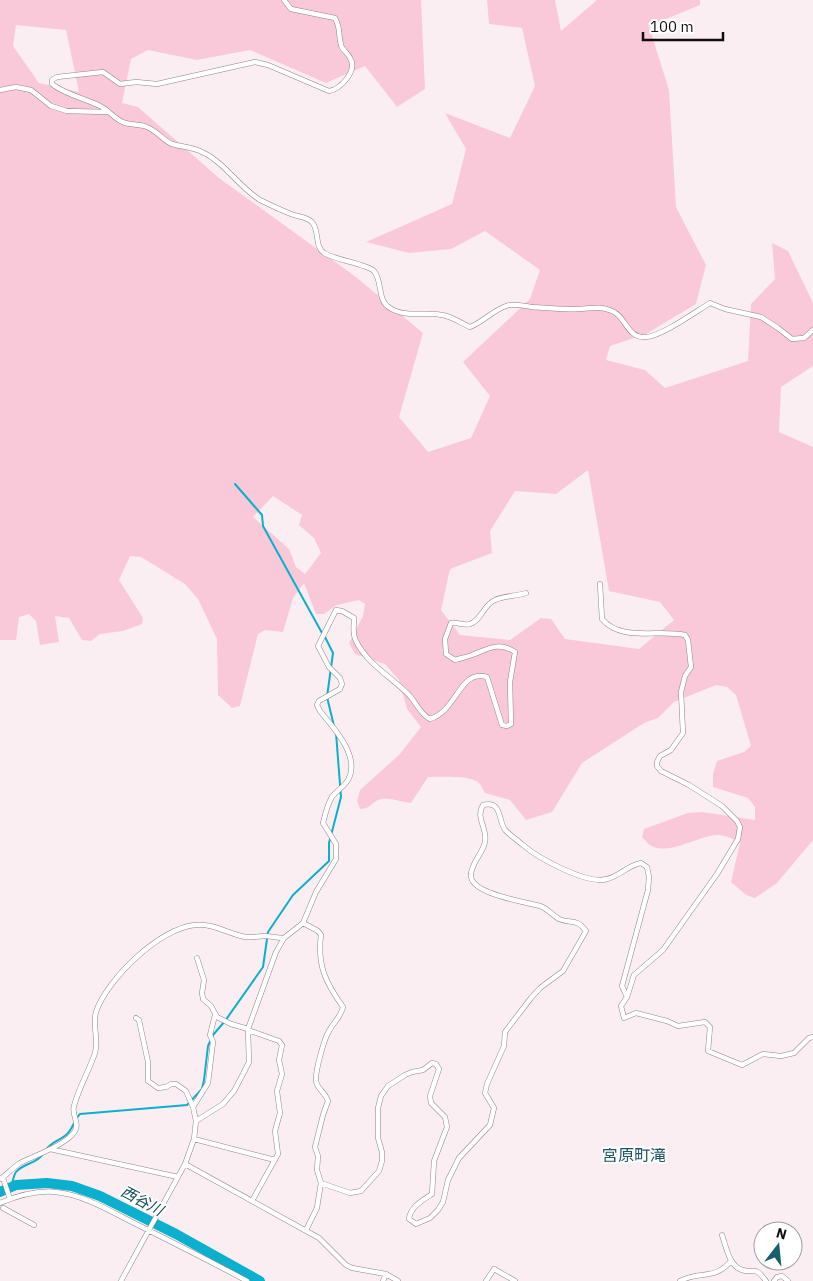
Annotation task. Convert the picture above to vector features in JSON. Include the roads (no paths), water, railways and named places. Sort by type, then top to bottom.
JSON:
[{"type":"street","points":[[284,0],[291,9],[335,18],[340,26],[341,46],[352,62],[351,72],[336,90],[329,91],[268,65],[255,62],[157,84],[136,82],[120,84],[103,72],[63,76],[52,80],[52,84],[60,90],[101,106],[124,123],[147,127],[162,135],[171,144],[201,151],[213,158],[240,185],[260,199],[293,215],[304,217],[316,229],[320,248],[329,256],[370,268],[374,271],[379,281],[384,303],[390,308],[404,313],[443,315],[470,327],[508,305],[558,309],[580,309],[596,306],[613,311],[620,317],[629,331],[644,337],[651,336],[678,323],[710,303],[725,309],[762,317],[792,339],[804,338],[813,330]]},
{"type":"street","points":[[0,90],[16,87],[31,90],[51,106],[67,111],[108,112]]},
{"type":"street","points":[[600,584],[602,619],[612,627],[630,633],[674,633],[685,635],[688,640],[691,667],[685,676],[681,692],[683,732],[671,750],[660,756],[657,766],[661,771],[698,790],[722,806],[734,816],[740,827],[734,846],[717,874],[663,950],[634,975],[627,997],[621,1006],[624,1018],[636,1013],[667,1021],[678,1026],[705,1022],[710,1027],[708,1051],[742,1065],[763,1054],[781,1056],[794,1053],[809,1038],[813,1037]]},
{"type":"street","points":[[196,1121],[223,1104],[238,1084],[249,1062],[248,1030],[276,952],[284,938],[303,923],[316,892],[336,859],[336,844],[323,823],[331,798],[348,781],[352,768],[346,746],[320,711],[318,705],[319,701],[340,689],[342,684],[340,678],[322,655],[318,646],[336,610],[342,611],[354,618],[353,634],[356,642],[369,659],[411,698],[424,716],[430,719],[439,716],[458,694],[465,682],[474,675],[480,675],[487,677],[499,718],[502,725],[507,726],[511,724],[510,682],[515,652],[501,646],[494,646],[455,660],[446,654],[445,638],[451,623],[457,622],[465,625],[475,622],[495,599],[526,593]]},
{"type":"street","points":[[321,1182],[350,1192],[361,1191],[379,1171],[382,1161],[382,1152],[378,1138],[378,1108],[381,1096],[388,1086],[410,1072],[423,1070],[432,1064],[436,1064],[439,1069],[430,1096],[430,1103],[445,1117],[448,1127],[434,1161],[432,1194],[416,1206],[409,1216],[409,1219],[416,1224],[430,1218],[443,1202],[448,1180],[459,1158],[490,1125],[494,1108],[485,1094],[504,1046],[505,1032],[540,988],[563,971],[586,931],[577,922],[560,919],[543,907],[512,901],[478,887],[470,875],[485,844],[480,814],[482,805],[495,806],[504,828],[530,851],[566,871],[602,880],[610,878],[632,864],[641,863],[647,867],[649,877],[648,890],[622,986],[627,997]]},
{"type":"street","points":[[303,923],[322,935],[320,947],[324,978],[343,1008],[342,1013],[326,1035],[316,1077],[317,1085],[325,1093],[328,1101],[315,1147],[321,1182],[317,1208],[306,1230]]},
{"type":"street","points":[[10,1199],[1,1179],[7,1172],[50,1149],[69,1137],[76,1129],[77,1122],[73,1108],[96,1048],[94,1026],[96,1012],[101,1000],[116,978],[130,963],[169,934],[180,928],[194,925],[214,926],[249,938],[268,936],[284,938]]},
{"type":"street","points":[[197,958],[204,980],[202,997],[211,1006],[215,1015],[229,1024],[279,1041],[282,1044],[279,1062],[282,1074],[277,1091],[280,1112],[275,1131],[278,1151],[252,1201]]},
{"type":"street","points":[[193,1107],[208,1083],[213,1042],[210,1035],[215,1015]]},
{"type":"street","points":[[121,1281],[185,1164],[194,1139],[196,1121],[190,1096],[182,1087],[172,1084],[158,1088],[148,1081],[148,1062],[141,1027],[139,1020],[136,1018]]},
{"type":"street","points":[[194,1139],[275,1160]]},
{"type":"street","points":[[50,1149],[178,1178]]},
{"type":"street","points":[[185,1164],[320,1238],[346,1265],[352,1268],[386,1274],[398,1281]]},
{"type":"street","points":[[34,1225],[1,1206],[10,1199],[43,1192],[61,1193],[90,1202],[149,1230],[247,1281]]},
{"type":"street","points":[[722,1235],[731,1261],[736,1267],[759,1272],[766,1281]]},
{"type":"street","points":[[680,1281],[687,1278],[706,1277],[722,1273],[731,1261]]},
{"type":"street","points":[[486,1281],[494,1269],[515,1281]]},
{"type":"street","points":[[383,1281],[386,1274]]},
{"type":"street","points":[[774,1281],[777,1277],[782,1276],[788,1281]]},
{"type":"waterway","points":[[235,484],[262,515],[263,526],[322,633]]},
{"type":"waterway","points":[[325,637],[333,653],[327,697],[334,726]]},
{"type":"waterway","points":[[46,1150],[50,1145],[68,1133],[80,1114],[187,1105],[202,1089],[208,1046],[213,1035],[263,967],[268,932],[293,895],[329,861],[329,843],[341,797],[336,733]]},
{"type":"waterway","points":[[11,1187],[16,1172],[37,1160],[43,1154]]},
{"type":"waterway","name":"西谷川","points":[[0,1192],[16,1185],[47,1183],[72,1186],[100,1196],[176,1234],[260,1281]]},
{"type":"district","name":"宮原町滝","points":[[634,1155]]}]
